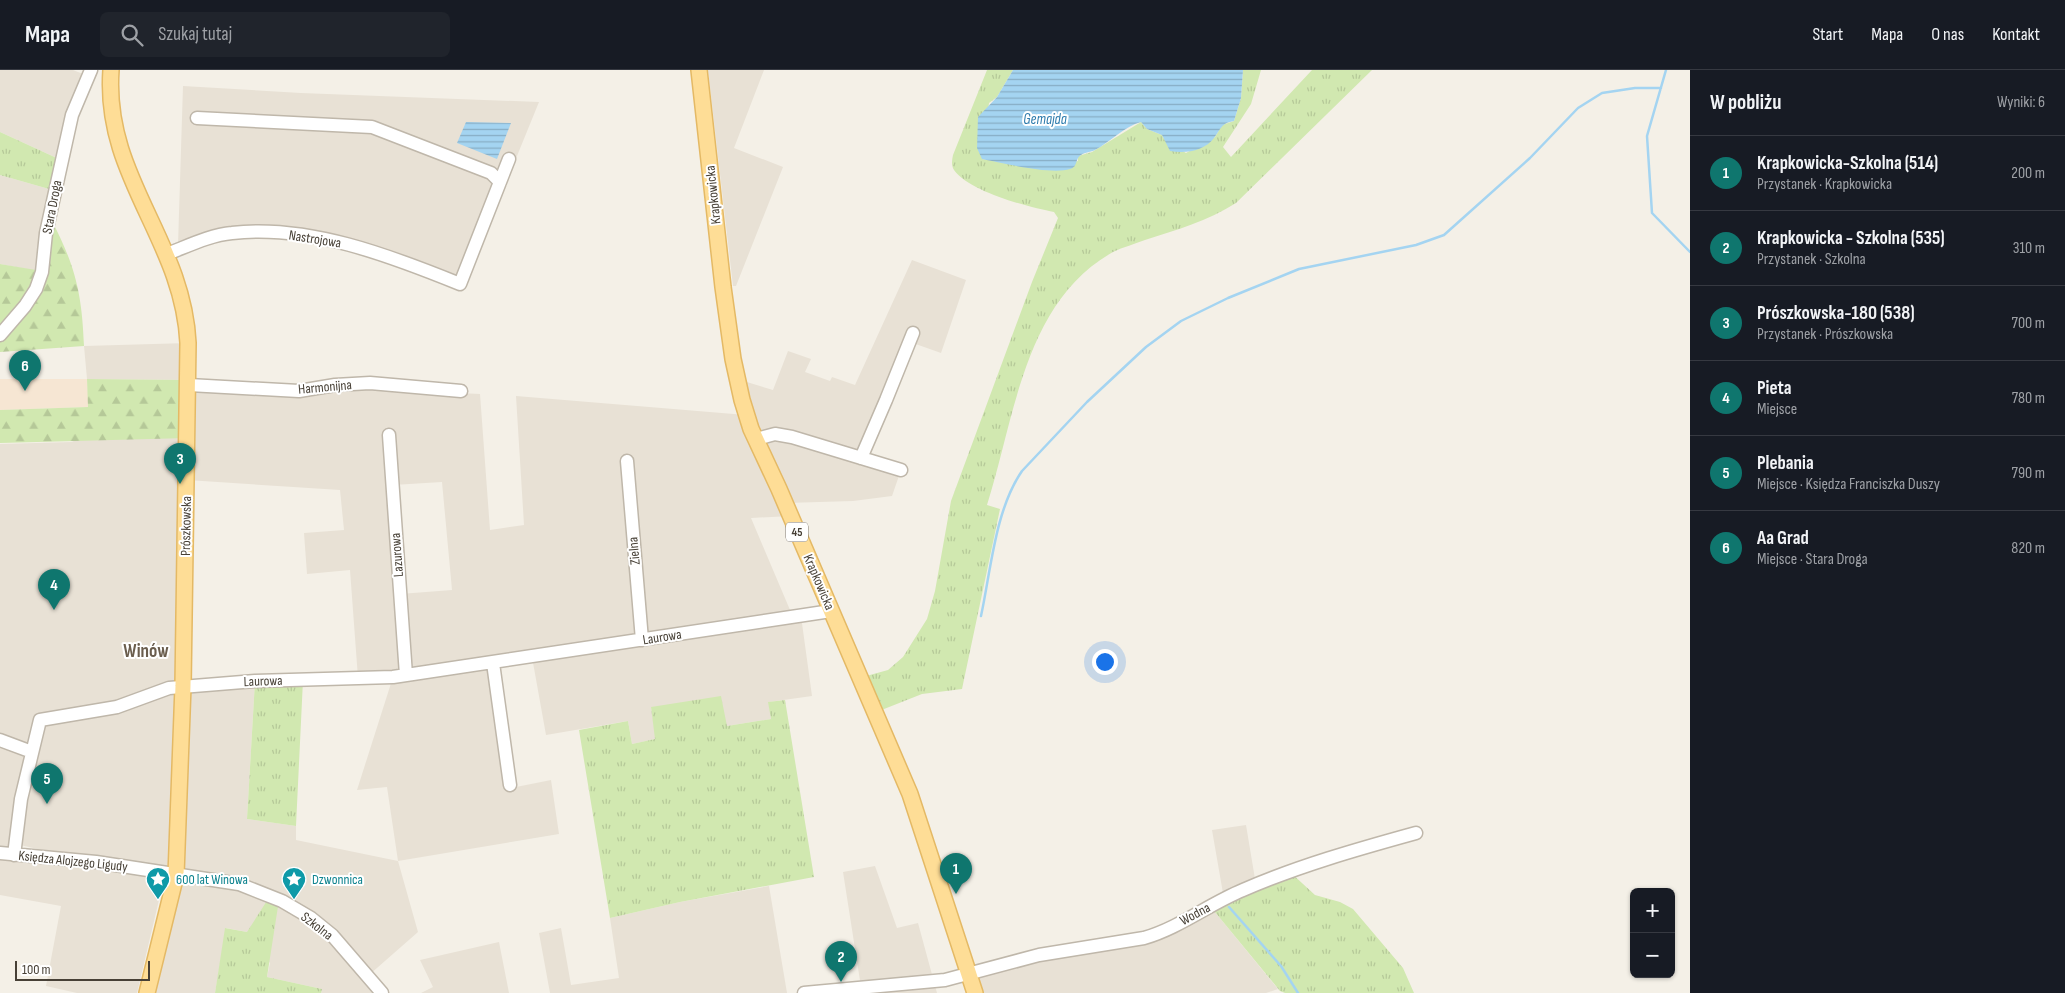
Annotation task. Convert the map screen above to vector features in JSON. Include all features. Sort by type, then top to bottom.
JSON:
[{"type":"main road","name":"Prószkowska","points":[[111,70],[111,103],[117,142],[135,188],[167,254],[184,306],[189,384],[183,686],[176,875],[147,993]]},
{"type":"main road","name":"Krapkowicka","points":[[699,70],[733,359],[742,400],[756,439],[910,794],[975,993]]},
{"type":"street","name":"Stara Droga","points":[[0,335],[25,306],[36,289],[42,272],[46,233],[71,122],[91,70]]},
{"type":"street","points":[[197,118],[372,127],[491,173],[500,182],[508,159]]},
{"type":"street","name":"Nastrojowa","points":[[167,254],[210,238],[232,233],[278,234],[322,239],[384,254],[460,284],[500,182]]},
{"type":"street","points":[[861,458],[913,332]]},
{"type":"street","name":"Harmonijna","points":[[189,384],[299,390],[370,383],[461,391]]},
{"type":"street","points":[[756,439],[775,434],[901,470]]},
{"type":"street","name":"Lazurowa","points":[[389,435],[406,675]]},
{"type":"street","name":"Zielna","points":[[627,461],[642,640]]},
{"type":"street","name":"Laurowa","points":[[32,752],[40,720],[117,708],[169,688],[406,675],[831,611]]},
{"type":"street","points":[[493,663],[510,785]]},
{"type":"street","points":[[0,740],[32,752],[21,799],[14,855]]},
{"type":"street","name":"Wodna","points":[[969,975],[1039,955],[1159,933],[1242,890],[1300,868],[1416,833]]},
{"type":"street","name":"Księdza Alojzego Ligudy","points":[[0,853],[96,862],[176,875]]},
{"type":"street","name":"Szkolna","points":[[176,875],[239,884],[282,901],[312,918],[332,935],[382,993]]},
{"type":"street","points":[[804,993],[945,980],[969,975]]},
{"type":"shaded area","points":[[0,70],[73,70],[88,76],[61,160],[0,132]]},
{"type":"shaded area","points":[[708,70],[764,70],[734,148],[783,167],[736,286],[733,286]]},
{"type":"shaded area","points":[[183,86],[301,93],[539,102],[466,281],[368,244],[286,230],[178,245]]},
{"type":"shaded area","points":[[0,175],[56,191],[42,272],[0,264]]},
{"type":"shaded area","points":[[912,260],[966,280],[941,353],[910,342],[861,457],[901,470],[892,496],[853,501],[786,503],[791,516],[751,518],[793,617],[801,616],[812,696],[769,702],[771,719],[727,726],[651,707],[656,739],[632,744],[628,721],[546,735],[532,657],[493,663],[511,788],[551,780],[559,834],[398,861],[418,932],[369,975],[382,993],[321,993],[322,989],[267,977],[270,963],[247,932],[226,928],[215,993],[155,993],[181,884],[215,880],[148,870],[163,883],[137,993],[77,993],[46,986],[61,906],[0,895],[0,859],[15,862],[92,861],[20,845],[21,802],[8,848],[0,846],[0,444],[72,442],[189,380],[480,394],[490,530],[524,525],[516,396],[746,415],[737,379],[773,390],[788,351],[811,359],[805,372],[830,381],[832,377],[855,385]],"holes":[[[187,480],[340,490],[344,530],[304,533],[307,574],[350,570],[358,678],[393,677],[357,790],[387,787],[398,861],[296,840],[296,826],[247,819],[255,681],[183,686]],[[442,482],[452,590],[400,594],[393,485]]]},
{"type":"shaded area","points":[[188,343],[189,380],[87,379],[84,346]]},
{"type":"shaded area","points":[[0,379],[87,379],[89,407],[0,410]]},
{"type":"shaded area","points":[[1246,825],[1256,885],[1224,899],[1212,830]]},
{"type":"shaded area","points":[[875,866],[897,928],[918,923],[937,993],[804,993],[861,987],[843,872]]},
{"type":"shaded area","points":[[769,886],[787,993],[550,993],[539,933],[561,928],[571,985],[619,978],[610,918],[680,902]]},
{"type":"shaded area","points":[[1210,906],[1278,989],[1266,993],[975,993],[969,975],[1144,938]]},
{"type":"shaded area","points":[[499,942],[509,993],[421,993],[433,987],[420,960]]},
{"type":"green space","points":[[987,70],[1013,70],[997,97],[989,103],[982,159],[1037,168],[1078,161],[1078,156],[1092,152],[1141,122],[1147,129],[1162,135],[1165,140],[1186,153],[1215,137],[1222,125],[1234,121],[1241,98],[1243,70],[1261,70],[1251,104],[1223,147],[1231,157],[1312,70],[1372,70],[1236,203],[1203,220],[1113,252],[1083,274],[1060,300],[1041,331],[1027,364],[987,505],[1000,509],[962,689],[922,694],[874,713],[859,678],[888,670],[903,657],[927,619],[935,591],[951,501],[1032,282],[1058,218],[1054,212],[986,192],[962,178],[953,168],[953,155]]},
{"type":"green space","points":[[0,132],[61,160],[56,191],[0,175]]},
{"type":"green space","points":[[50,217],[66,250],[76,279],[84,346],[0,352],[0,264],[42,271]]},
{"type":"green space","points":[[87,379],[189,380],[188,438],[0,443],[0,410],[88,407]]},
{"type":"green space","points":[[303,680],[296,826],[247,819],[255,681]]},
{"type":"green space","points":[[721,696],[727,726],[771,719],[768,702],[785,700],[814,877],[680,902],[610,918],[579,730],[628,721],[632,744],[655,739],[651,707]]},
{"type":"green space","points":[[1290,872],[1315,895],[1340,902],[1353,909],[1403,968],[1414,993],[1285,993],[1280,991],[1210,906]]},
{"type":"green space","points":[[270,896],[279,900],[267,977],[322,989],[321,993],[215,993],[225,928],[247,932]]},
{"type":"water","name":"Gemajda","points":[[1013,70],[1243,70],[1241,98],[1234,121],[1224,125],[1210,142],[1200,149],[1188,152],[1170,151],[1162,135],[1147,129],[1141,122],[1129,127],[1101,147],[1081,155],[1073,168],[1051,171],[982,159],[977,148],[978,117],[997,97]]},
{"type":"water","points":[[466,122],[511,123],[497,159],[457,143]]},
{"type":"waterway","points":[[1666,70],[1647,136],[1652,213],[1690,252]]},
{"type":"waterway","points":[[981,616],[1000,522],[1013,487],[1022,471],[1087,402],[1146,347],[1181,321],[1228,298],[1299,269],[1416,245],[1444,235],[1530,158],[1578,108],[1602,93],[1635,88],[1661,88]]},
{"type":"waterway","points":[[1229,907],[1281,966],[1298,993]]},
{"type":"place","name":"Aa Grad","points":[[25,391]]},
{"type":"place","name":"Prószkowska-180 (538)","points":[[180,484]]},
{"type":"place","name":"Pieta","points":[[54,610]]},
{"type":"place","name":"Plebania","points":[[47,804]]},
{"type":"place","name":"Krapkowicka-Szkolna (514)","points":[[956,894]]},
{"type":"place","name":"600 lat Winowa","points":[[158,900]]},
{"type":"place","name":"Dzwonnica","points":[[294,900]]},
{"type":"place","name":"Krapkowicka - Szkolna (535)","points":[[841,982]]},
{"type":"district","name":"Winów","points":[[146,651]]}]
